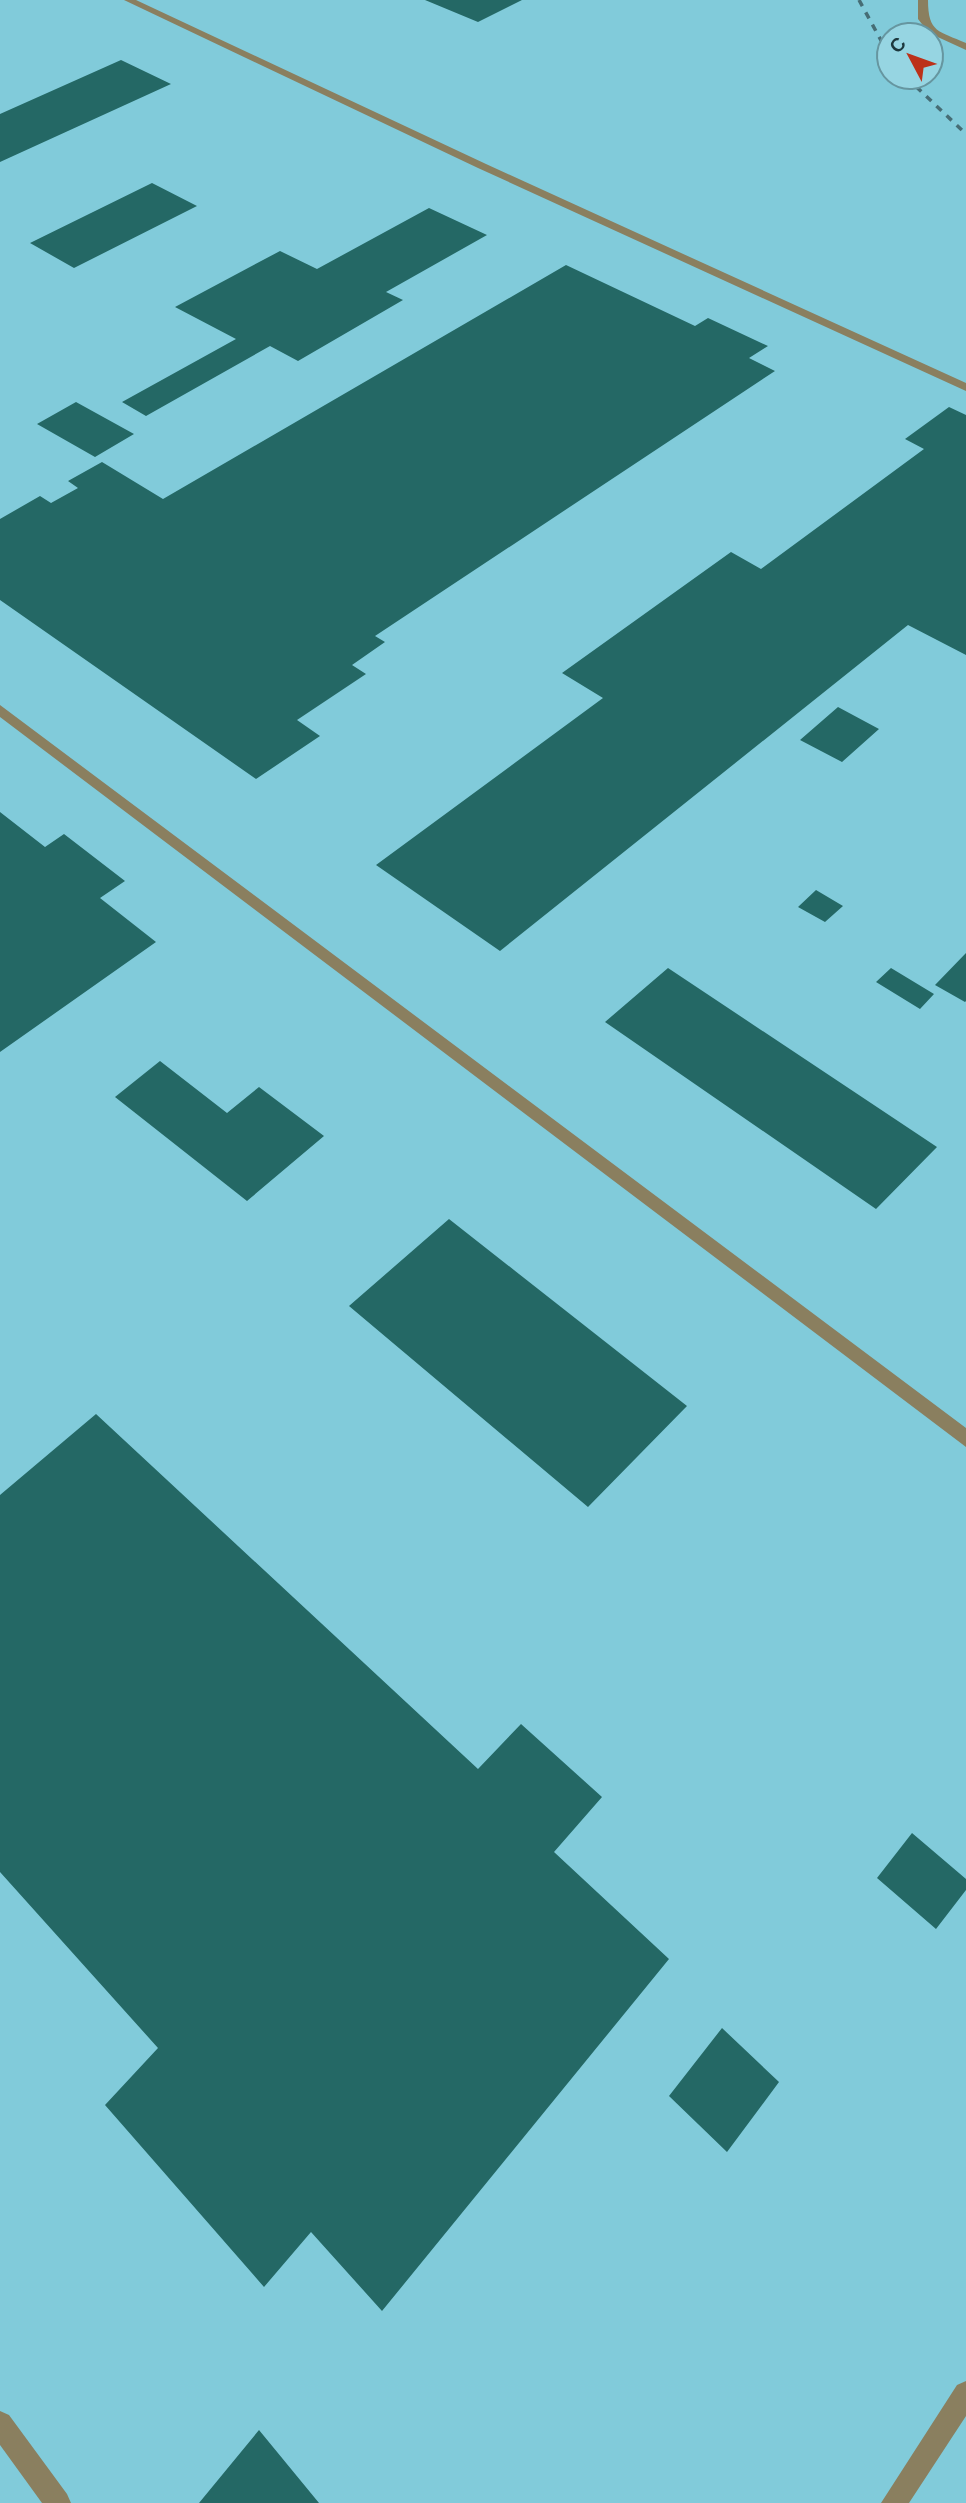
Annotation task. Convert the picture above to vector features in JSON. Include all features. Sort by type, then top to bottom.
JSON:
[{"type":"lane","points":[[129,0],[482,166],[966,387]]},
{"type":"lane","points":[[923,0],[923,19],[933,31],[966,47]]},
{"type":"lane","points":[[0,710],[966,1438]]},
{"type":"lane","points":[[894,2503],[966,2394]]},
{"type":"lane","points":[[0,2424],[58,2503]]},
{"type":"shaded area","points":[[0,0],[966,0],[966,2503],[0,2503]]},
{"type":"building","points":[[425,0],[522,0],[478,22]]},
{"type":"building","points":[[121,60],[171,84],[0,162],[0,114]]},
{"type":"building","points":[[152,183],[197,206],[74,268],[30,243]]},
{"type":"building","points":[[429,208],[487,235],[386,292],[403,300],[298,361],[270,346],[146,416],[122,402],[236,339],[175,307],[280,251],[317,269]]},
{"type":"building","points":[[566,265],[695,326],[708,318],[768,346],[749,358],[775,371],[375,636],[385,642],[352,665],[366,674],[297,720],[320,736],[256,779],[0,600],[0,519],[40,496],[51,503],[78,488],[68,481],[102,462],[163,499]]},
{"type":"building","points":[[76,402],[134,434],[95,457],[37,424]]},
{"type":"building","points":[[949,407],[966,415],[966,655],[908,625],[500,951],[376,865],[603,698],[562,673],[731,552],[761,569],[924,449],[905,439]]},
{"type":"building","points":[[838,707],[879,729],[842,762],[800,740]]},
{"type":"building","points":[[0,812],[45,847],[64,834],[125,881],[100,898],[156,942],[0,1052]]},
{"type":"building","points":[[816,890],[843,906],[825,922],[798,907]]},
{"type":"building","points":[[966,953],[966,1001],[965,1002],[935,985]]},
{"type":"building","points":[[668,968],[937,1147],[876,1209],[605,1022]]},
{"type":"building","points":[[891,968],[934,994],[920,1009],[876,982]]},
{"type":"building","points":[[160,1061],[227,1113],[259,1087],[324,1136],[247,1201],[115,1097]]},
{"type":"building","points":[[449,1219],[687,1406],[588,1507],[349,1306]]},
{"type":"building","points":[[96,1414],[478,1769],[521,1724],[602,1797],[554,1852],[669,1959],[382,2311],[311,2232],[264,2287],[105,2105],[158,2048],[0,1872],[0,1495]]},
{"type":"building","points":[[912,1833],[966,1879],[966,1890],[936,1929],[877,1878]]},
{"type":"building","points":[[722,2028],[779,2082],[727,2152],[669,2096]]},
{"type":"building","points":[[259,2430],[319,2503],[199,2503]]},
{"type":"railway","points":[[859,0],[875,29]]},
{"type":"railway","points":[[921,91],[966,134]]}]
